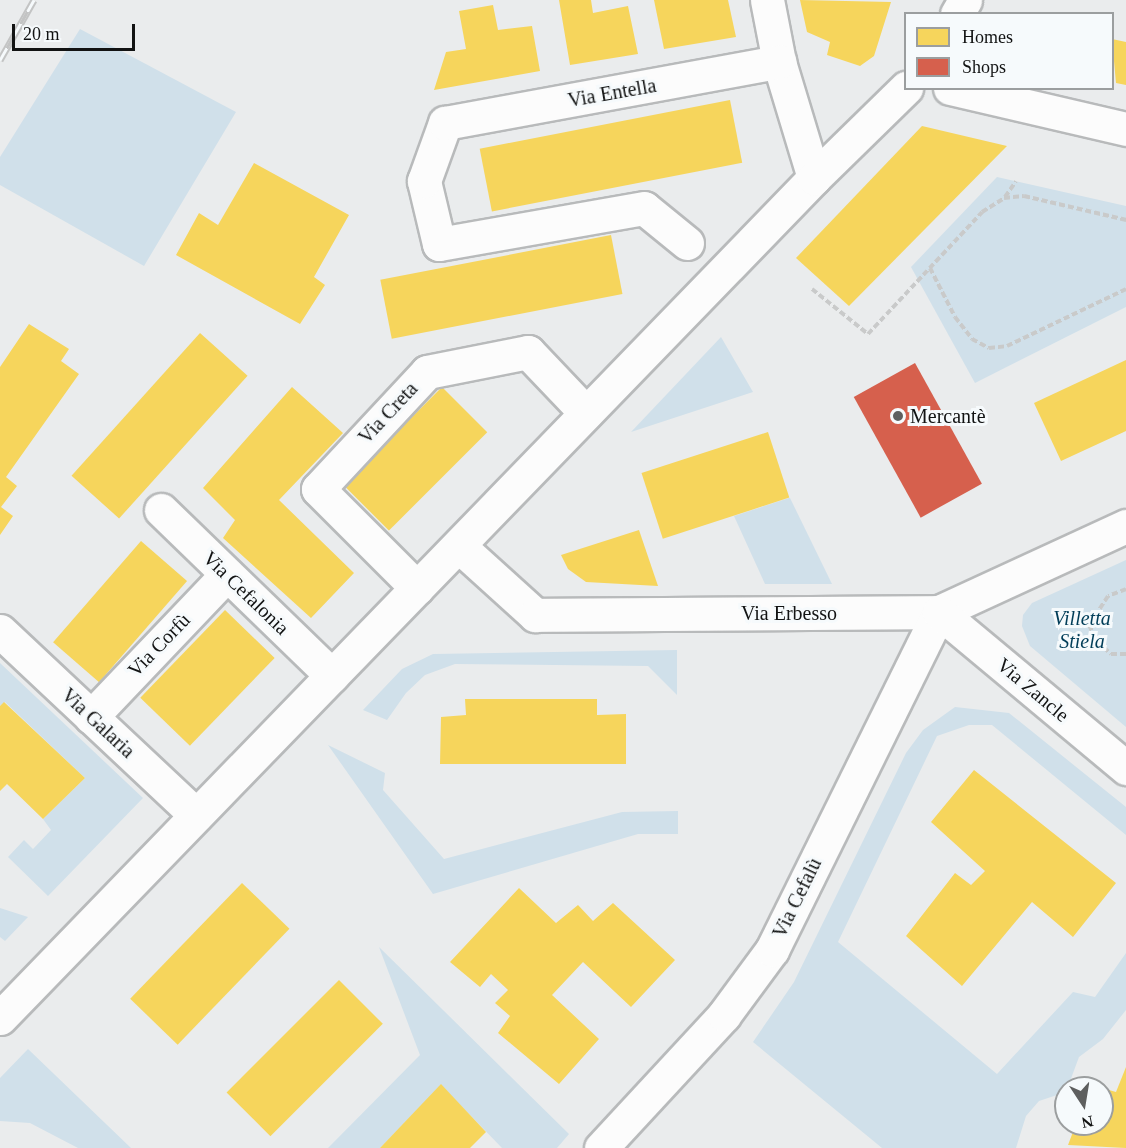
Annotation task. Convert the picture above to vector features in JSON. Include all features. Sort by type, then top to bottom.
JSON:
[{"type":"street","points":[[767,0],[780,62],[814,178]]},
{"type":"street","name":"Via Entella","points":[[687,243],[644,208],[439,244],[424,181],[445,123],[780,62]]},
{"type":"street","points":[[0,1018],[814,178],[904,90]]},
{"type":"street","points":[[959,90],[1126,129]]},
{"type":"street","name":"Via Creta","points":[[417,588],[318,489],[427,372],[528,352],[586,413]]},
{"type":"street","name":"Via Cefalonia","points":[[161,510],[332,676]]},
{"type":"street","name":"Via Erbesso","points":[[459,546],[535,615],[939,612],[1126,526]]},
{"type":"street","name":"Via Corfù","points":[[91,717],[227,574]]},
{"type":"street","name":"Via Zancle","points":[[939,612],[1126,768]]},
{"type":"street","name":"Via Cefalù","points":[[601,1148],[724,1015],[772,950],[939,612]]},
{"type":"street","name":"Via Galaria","points":[[0,631],[196,815]]},
{"type":"path","points":[[812,289],[868,334],[982,212],[1004,198],[1016,182]]},
{"type":"path","points":[[1004,198],[1024,196],[1126,220]]},
{"type":"path","points":[[930,268],[955,317],[972,339],[989,348],[1007,346],[1126,289]]},
{"type":"path","points":[[1126,589],[1108,596],[1089,625],[1097,641],[1111,654],[1126,654]]},
{"type":"green space","points":[[80,29],[236,112],[144,266],[0,185],[0,157]]},
{"type":"green space","points":[[997,177],[1126,206],[1126,307],[975,383],[911,267]]},
{"type":"green space","points":[[721,337],[753,392],[631,432]]},
{"type":"green space","points":[[790,498],[832,584],[765,584],[734,516]]},
{"type":"green space","name":"Villetta Stiela","points":[[1126,560],[1126,727],[1030,646],[1022,626],[1023,615],[1032,603]]},
{"type":"green space","points":[[677,650],[677,695],[648,666],[455,664],[425,675],[406,693],[387,720],[363,710],[402,669],[433,654]]},
{"type":"green space","points":[[0,663],[143,798],[48,896],[8,857],[24,840],[33,849],[51,830],[43,819],[85,778],[5,702],[0,706]]},
{"type":"green space","points":[[955,707],[1009,713],[1126,807],[1126,835],[992,725],[969,725],[937,736],[838,942],[997,1074],[1073,992],[1095,997],[1126,953],[1126,1010],[1103,1039],[1079,1057],[1072,1076],[1054,1076],[1054,1096],[1039,1101],[1026,1116],[1016,1148],[882,1148],[753,1042],[794,982],[906,753],[923,730]]},
{"type":"green space","points":[[328,745],[385,773],[383,790],[444,859],[622,812],[678,811],[678,834],[638,834],[433,894]]},
{"type":"green space","points":[[0,908],[28,917],[5,941],[0,937]]},
{"type":"green space","points":[[379,947],[569,1134],[557,1148],[502,1148],[441,1085],[380,1148],[328,1148],[420,1055]]},
{"type":"green space","points":[[28,1049],[131,1148],[78,1148],[30,1123],[0,1121],[0,1078]]},
{"type":"building: Homes","points":[[559,0],[591,0],[593,13],[628,6],[638,54],[570,65]]},
{"type":"building: Homes","points":[[654,0],[728,0],[736,37],[664,49]]},
{"type":"building: Homes","points":[[800,0],[891,2],[874,56],[860,66],[827,55],[830,42],[807,32]]},
{"type":"building: Homes","points":[[493,5],[498,30],[532,26],[540,71],[434,90],[446,52],[466,49],[459,11]]},
{"type":"building: Homes","points":[[1114,39],[1126,42],[1126,85],[1116,83]]},
{"type":"building: Homes","points":[[730,100],[742,163],[492,211],[480,149]]},
{"type":"building: Homes","points":[[922,126],[1007,146],[849,306],[796,258]]},
{"type":"building: Homes","points":[[254,163],[349,215],[314,277],[325,285],[300,324],[176,255],[199,213],[218,225]]},
{"type":"building: Homes","points":[[611,235],[622,294],[392,339],[380,280]]},
{"type":"building: Homes","points":[[29,324],[69,349],[61,361],[79,374],[6,477],[17,486],[1,507],[13,516],[0,535],[0,367]]},
{"type":"building: Homes","points":[[200,333],[248,376],[119,519],[72,476]]},
{"type":"building: Homes","points":[[1126,360],[1126,431],[1061,461],[1034,403]]},
{"type":"building: Homes","points":[[292,387],[343,433],[279,500],[354,573],[311,618],[223,538],[235,520],[203,488]]},
{"type":"building: Homes","points":[[442,387],[487,432],[389,531],[344,485]]},
{"type":"building: Homes","points":[[768,432],[789,498],[663,539],[642,473]]},
{"type":"building: Homes","points":[[639,530],[658,586],[586,582],[568,569],[561,555]]},
{"type":"building: Homes","points":[[141,541],[187,581],[99,682],[53,642]]},
{"type":"building: Homes","points":[[225,610],[275,658],[190,746],[140,698]]},
{"type":"building: Homes","points":[[465,699],[597,699],[597,715],[626,714],[626,764],[440,764],[441,717],[466,715]]},
{"type":"building: Homes","points":[[4,702],[85,778],[43,819],[7,784],[0,791],[0,706]]},
{"type":"building: Homes","points":[[974,770],[1116,883],[1073,937],[1032,902],[962,986],[906,936],[955,873],[971,885],[985,871],[931,822]]},
{"type":"building: Homes","points":[[242,883],[289,929],[178,1045],[130,999]]},
{"type":"building: Homes","points":[[519,888],[556,923],[578,905],[593,921],[613,903],[675,960],[631,1007],[583,962],[552,995],[599,1039],[559,1084],[498,1033],[510,1016],[495,1003],[508,990],[491,974],[480,987],[450,962]]},
{"type":"building: Homes","points":[[339,980],[383,1024],[270,1136],[227,1092]]},
{"type":"building: Homes","points":[[1126,1067],[1126,1148],[1068,1145],[1071,1136],[1114,1136],[1114,1091],[1116,1092]]},
{"type":"building: Homes","points":[[441,1084],[486,1132],[470,1148],[380,1148]]},
{"type":"building: Shops","points":[[915,363],[982,484],[921,518],[854,397]]},
{"type":"railway","points":[[0,60],[34,0]]},
{"type":"place","name":"Mercantè","points":[[898,416]]}]
